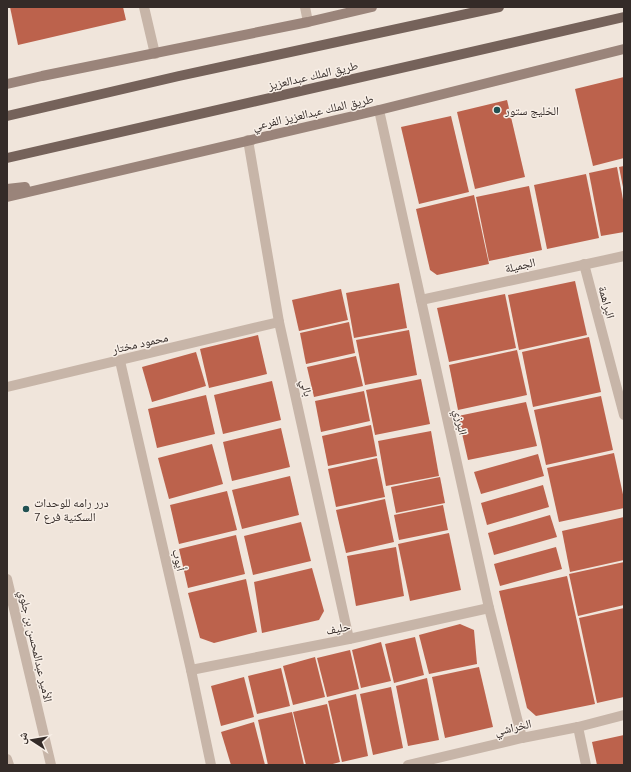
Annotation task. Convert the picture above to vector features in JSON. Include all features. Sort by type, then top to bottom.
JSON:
[{"type":"main road","points":[[7,116],[178,76],[499,7]]},
{"type":"main road","name":"طريق الملك عبدالعزيز","points":[[7,158],[624,17]]},
{"type":"street","points":[[144,7],[155,54]]},
{"type":"street","points":[[305,7],[308,22]]},
{"type":"street","points":[[7,84],[308,22],[372,7]]},
{"type":"street","name":"طريق الملك عبدالعزيز الفرعي","points":[[7,197],[379,110],[624,49]]},
{"type":"street","points":[[7,88],[42,76]]},
{"type":"street","name":"البرزي","points":[[379,110],[489,608],[522,738]]},
{"type":"street","name":"بالي","points":[[248,140],[279,322],[349,639]]},
{"type":"street","points":[[7,190],[76,181]]},
{"type":"street","name":"الجميلة","points":[[421,300],[624,256]]},
{"type":"street","name":"البراهمة","points":[[584,264],[624,415]]},
{"type":"street","name":"محمود مختار","points":[[7,387],[279,322]]},
{"type":"street","name":"أيوب","points":[[120,361],[191,670],[211,765]]},
{"type":"street","name":"الأمير عبدالمحسن بن جلوي","points":[[7,579],[51,765]]},
{"type":"street","name":"حليف","points":[[191,670],[349,639],[489,608]]},
{"type":"street","name":"الخراشي","points":[[408,765],[522,738],[578,727],[624,715]]},
{"type":"street","points":[[578,727],[586,765]]},
{"type":"street","points":[[7,759],[8,765]]},
{"type":"building","points":[[10,7],[123,7],[126,20],[18,45]]},
{"type":"building","points":[[624,77],[624,158],[593,166],[575,89]]},
{"type":"building","points":[[507,100],[525,177],[475,189],[457,112]]},
{"type":"building","points":[[451,116],[469,192],[419,204],[401,127]]},
{"type":"building","points":[[624,166],[624,187],[623,187],[619,167]]},
{"type":"building","points":[[617,167],[624,205],[624,232],[601,236],[589,173]]},
{"type":"building","points":[[586,174],[599,238],[547,249],[534,185]]},
{"type":"building","points":[[529,186],[542,250],[489,261],[476,197]]},
{"type":"building","points":[[474,195],[489,264],[437,275],[430,270],[416,209]]},
{"type":"building","points":[[575,281],[587,335],[519,350],[508,295]]},
{"type":"building","points":[[399,283],[407,328],[354,338],[346,293]]},
{"type":"building","points":[[341,289],[348,320],[299,331],[292,300]]},
{"type":"building","points":[[505,294],[516,348],[449,362],[437,308]]},
{"type":"building","points":[[349,322],[355,353],[306,364],[300,333]]},
{"type":"building","points":[[409,330],[417,375],[365,385],[356,340]]},
{"type":"building","points":[[258,335],[267,374],[209,388],[200,349]]},
{"type":"building","points":[[589,337],[601,392],[533,407],[522,352]]},
{"type":"building","points":[[517,350],[527,395],[458,410],[449,365]]},
{"type":"building","points":[[196,352],[206,386],[152,402],[142,367]]},
{"type":"building","points":[[356,356],[363,386],[314,397],[307,367]]},
{"type":"building","points":[[421,379],[430,424],[375,435],[366,390]]},
{"type":"building","points":[[272,381],[281,420],[223,434],[214,395]]},
{"type":"building","points":[[364,391],[370,421],[321,432],[315,401]]},
{"type":"building","points":[[206,395],[215,434],[157,448],[148,409]]},
{"type":"building","points":[[601,396],[613,450],[546,465],[534,410]]},
{"type":"building","points":[[526,402],[537,446],[468,460],[458,416]]},
{"type":"building","points":[[371,425],[377,456],[328,466],[322,436]]},
{"type":"building","points":[[281,428],[290,467],[232,481],[223,442]]},
{"type":"building","points":[[431,431],[439,476],[386,486],[378,441]]},
{"type":"building","points":[[212,444],[223,484],[169,499],[158,458]]},
{"type":"building","points":[[614,453],[624,499],[624,508],[559,522],[547,468]]},
{"type":"building","points":[[538,454],[544,476],[481,494],[474,472]]},
{"type":"building","points":[[377,458],[385,497],[336,507],[328,469]]},
{"type":"building","points":[[290,476],[299,515],[242,529],[232,490]]},
{"type":"building","points":[[440,477],[445,503],[396,513],[391,487]]},
{"type":"building","points":[[543,485],[549,507],[487,525],[481,503]]},
{"type":"building","points":[[227,491],[237,530],[179,544],[170,505]]},
{"type":"building","points":[[385,499],[394,542],[346,553],[336,510]]},
{"type":"building","points":[[443,505],[448,530],[399,540],[394,515]]},
{"type":"building","points":[[550,515],[557,537],[494,555],[488,533]]},
{"type":"building","points":[[624,517],[624,560],[570,572],[562,531]]},
{"type":"building","points":[[301,522],[311,561],[253,575],[244,536]]},
{"type":"building","points":[[449,533],[461,590],[410,601],[398,544]]},
{"type":"building","points":[[236,535],[245,574],[188,588],[179,549]]},
{"type":"building","points":[[396,547],[404,596],[356,606],[347,556]]},
{"type":"building","points":[[556,547],[562,569],[500,586],[494,564]]},
{"type":"building","points":[[624,562],[624,605],[578,616],[569,574]]},
{"type":"building","points":[[312,568],[324,611],[319,620],[262,633],[254,582]]},
{"type":"building","points":[[567,576],[595,704],[536,716],[527,708],[499,591]]},
{"type":"building","points":[[246,579],[257,632],[214,643],[200,638],[188,593]]},
{"type":"building","points":[[624,608],[624,697],[597,703],[579,618]]},
{"type":"building","points":[[460,624],[474,630],[477,664],[429,674],[419,635]]},
{"type":"building","points":[[415,637],[424,675],[394,683],[385,644]]},
{"type":"building","points":[[381,642],[391,681],[361,688],[352,650]]},
{"type":"building","points":[[350,650],[359,689],[327,697],[317,658]]},
{"type":"building","points":[[315,657],[325,697],[293,705],[283,666]]},
{"type":"building","points":[[479,667],[493,727],[445,738],[432,677]]},
{"type":"building","points":[[281,668],[290,706],[257,714],[248,676]]},
{"type":"building","points":[[244,677],[254,717],[221,726],[211,686]]},
{"type":"building","points":[[427,678],[439,740],[408,746],[396,686]]},
{"type":"building","points":[[391,687],[403,748],[373,755],[360,694]]},
{"type":"building","points":[[356,694],[368,756],[342,762],[328,701]]},
{"type":"building","points":[[327,704],[340,762],[329,765],[306,765],[293,712]]},
{"type":"building","points":[[292,712],[304,765],[268,765],[258,720]]},
{"type":"building","points":[[254,722],[265,765],[231,765],[221,732]]},
{"type":"building","points":[[624,735],[624,765],[597,765],[592,742]]},
{"type":"place","name":"الخليج ستور","points":[[497,110]]},
{"type":"place","name":"درر رامه للوحدات السكنية فرع 7","points":[[26,509]]}]
